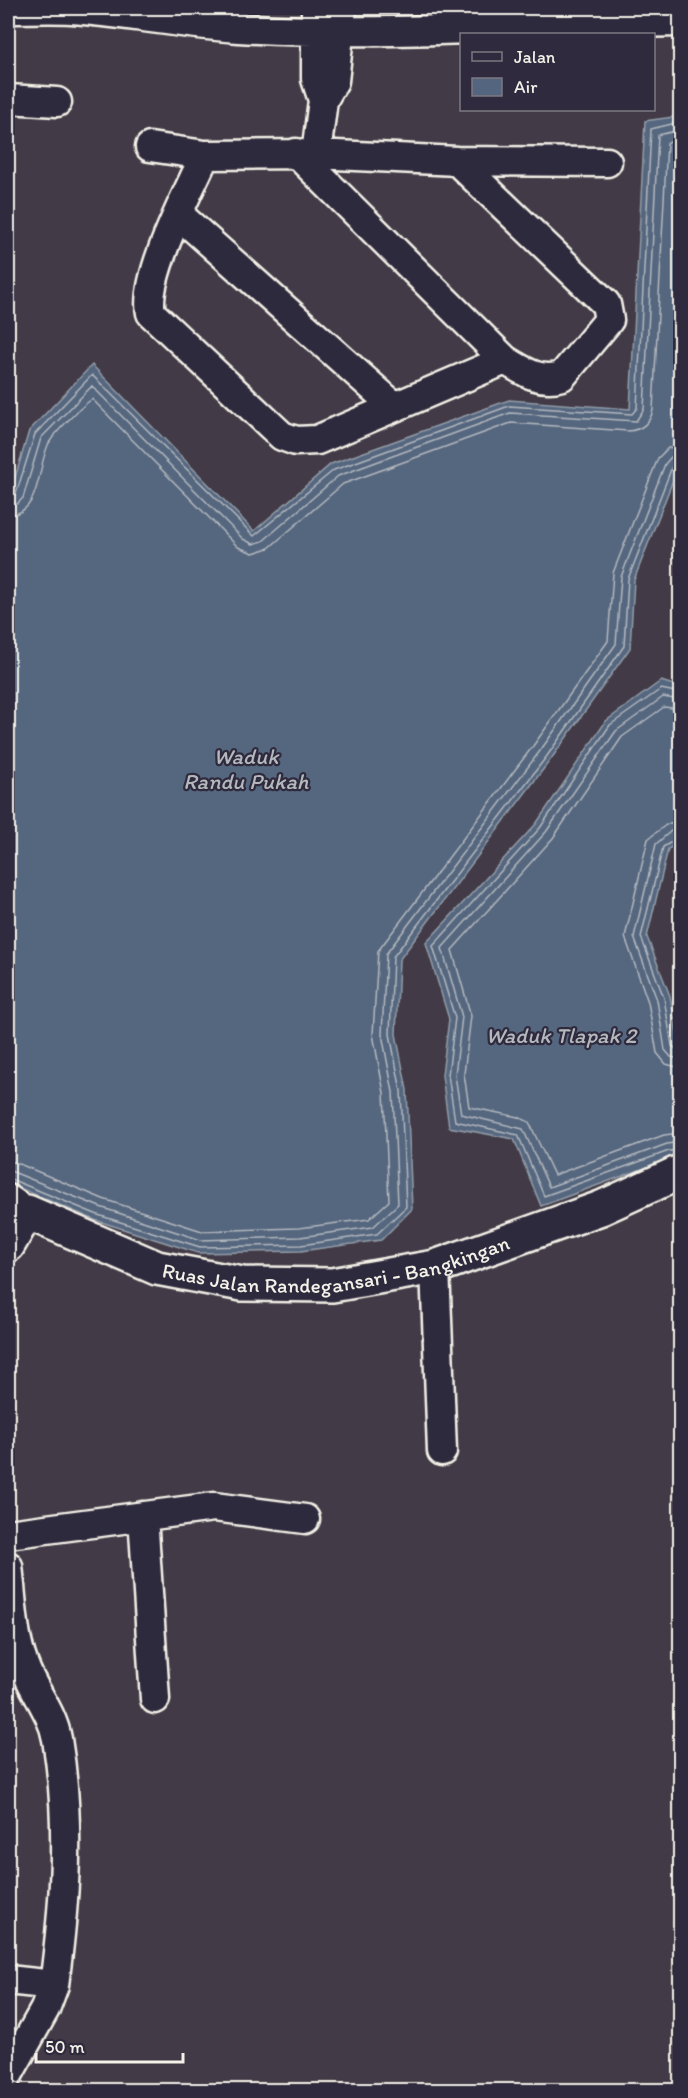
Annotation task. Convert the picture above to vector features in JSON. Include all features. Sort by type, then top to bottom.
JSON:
[{"type":"main road","name":"Ruas Jalan Randegansari - Bangkingan","points":[[8,1245],[17,1205],[157,1268],[242,1284],[332,1285],[435,1267],[601,1208],[681,1172]]},
{"type":"street","points":[[8,9],[71,8],[239,28],[329,19],[500,19],[535,16],[681,22]]},
{"type":"street","points":[[306,154],[323,100],[334,81],[329,19]]},
{"type":"street","points":[[8,99],[57,102]]},
{"type":"street","points":[[150,147],[205,155],[306,154],[457,161],[607,162]]},
{"type":"street","points":[[306,154],[505,360],[536,378],[552,379],[562,376],[609,320],[606,304],[457,161]]},
{"type":"street","points":[[205,155],[178,214],[149,291],[151,313],[282,436],[296,441],[317,440],[505,360]]},
{"type":"street","points":[[178,214],[395,407]]},
{"type":"street","points":[[435,1267],[442,1451]]},
{"type":"street","points":[[8,1534],[214,1507],[305,1519]]},
{"type":"street","points":[[143,1516],[155,1699]]},
{"type":"street","points":[[8,1566],[18,1646],[24,1668],[50,1712],[57,1738],[66,1824],[65,1904],[54,1985],[45,2009],[8,2075]]},
{"type":"street","points":[[8,1980],[54,1985]]},
{"type":"water","name":"Waduk Randu Pukah","points":[[680,116],[680,462],[634,580],[630,648],[551,759],[399,960],[396,1034],[407,1090],[412,1209],[381,1240],[301,1251],[198,1253],[95,1220],[8,1183],[8,501],[29,431],[92,365],[254,531],[331,464],[509,400],[630,409],[645,121]]},
{"type":"water","name":"Waduk Tlapak 2","points":[[661,681],[680,687],[680,842],[668,849],[647,937],[670,996],[680,1050],[680,1155],[541,1206],[514,1139],[449,1127],[442,1075],[449,1019],[426,943],[536,824],[606,721]]}]
